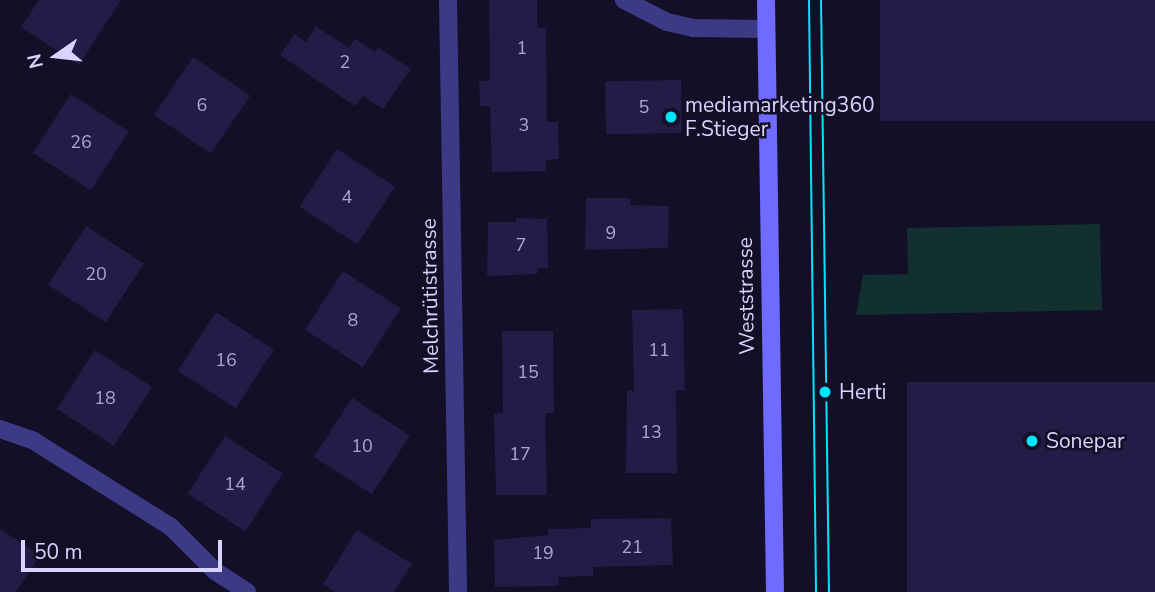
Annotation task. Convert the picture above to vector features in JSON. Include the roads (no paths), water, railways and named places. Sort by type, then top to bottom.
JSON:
[{"type":"main road","name":"Weststrasse","points":[[766,0],[775,592]]},
{"type":"street","name":"Melchrütistrasse","points":[[448,0],[458,592]]},
{"type":"street","points":[[624,0],[667,22],[693,28],[765,29]]},
{"type":"street","points":[[0,429],[34,441],[171,527],[215,571],[247,592]]},
{"type":"tram line","points":[[809,0],[816,592]]},
{"type":"tram line","points":[[821,0],[829,592]]},
{"type":"place","name":"mediamarketing360 F.Stieger","points":[[671,117]]},
{"type":"place","name":"Herti","points":[[825,392]]},
{"type":"place","name":"Sonepar","points":[[1032,441]]}]
